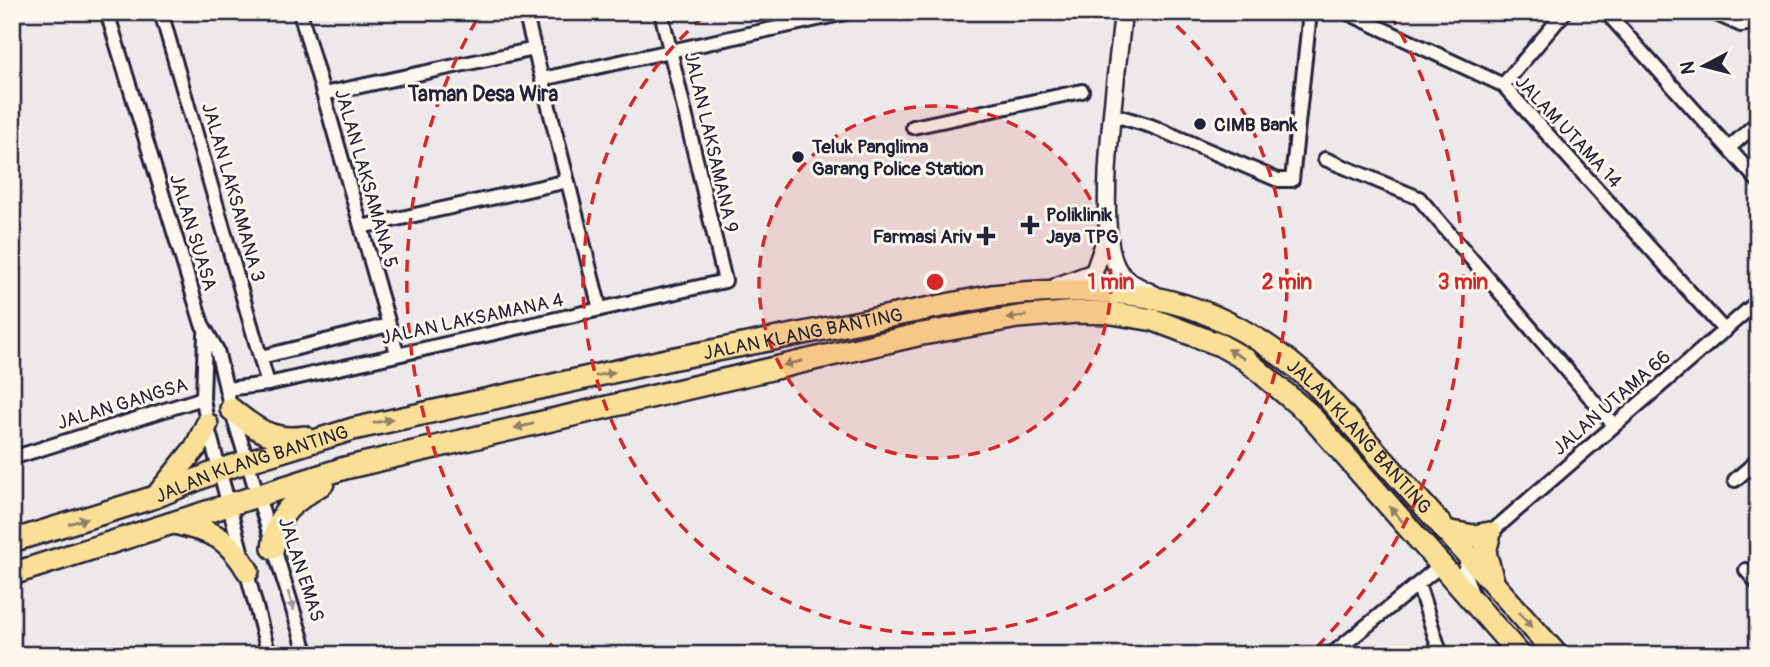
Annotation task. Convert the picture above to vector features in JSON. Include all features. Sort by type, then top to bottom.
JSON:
[{"type":"highway","name":"JALAN KLANG BANTING","points":[[12,541],[155,497],[220,470],[353,429],[671,359],[950,303],[1037,291],[1114,293],[1169,300],[1246,330],[1294,365],[1557,655]]},
{"type":"highway","name":"JALAN KLANG BANTING","points":[[12,574],[345,468],[917,335],[1018,317],[1077,312],[1112,313],[1154,320],[1220,345],[1270,377],[1308,413],[1520,655]]},
{"type":"highway","points":[[228,399],[256,429],[282,439],[353,429]]},
{"type":"highway","points":[[155,497],[196,447],[207,424]]},
{"type":"highway","points":[[273,548],[275,530],[282,513],[345,468]]},
{"type":"highway","points":[[174,523],[200,529],[226,540],[248,571]]},
{"type":"highway","points":[[1445,531],[1474,536],[1490,533],[1485,552],[1494,586]]},
{"type":"street","name":"JALAN SUASA","points":[[107,12],[205,334],[217,350],[228,399],[247,461]]},
{"type":"street","name":"JALAN LAKSAMANA 3","points":[[161,12],[268,384]]},
{"type":"street","name":"JALAN LAKSAMANA 5","points":[[300,12],[397,353]]},
{"type":"street","points":[[525,12],[600,309]]},
{"type":"street","name":"JALAN LAKSAMANA 9","points":[[661,12],[726,281]]},
{"type":"street","points":[[542,79],[671,52],[802,18],[850,12]]},
{"type":"street","points":[[1124,12],[1114,115],[1108,230],[1116,268],[1140,288],[1169,300]]},
{"type":"street","points":[[1114,115],[1151,126],[1278,180],[1292,180],[1310,12]]},
{"type":"street","name":"JALAM UTAMA 14","points":[[1346,12],[1503,85],[1725,331]]},
{"type":"street","points":[[1503,85],[1564,12]]},
{"type":"street","points":[[1606,12],[1758,181]]},
{"type":"street","points":[[1712,12],[1741,25],[1758,22]]},
{"type":"street","points":[[323,93],[535,49]]},
{"type":"street","points":[[913,127],[1082,91]]},
{"type":"street","points":[[1728,148],[1758,122]]},
{"type":"street","points":[[1325,159],[1419,198],[1614,425]]},
{"type":"street","points":[[361,227],[568,181]]},
{"type":"street","points":[[1037,291],[1094,272],[1108,230]]},
{"type":"street","name":"JALAN LAKSAMANA 4","points":[[228,399],[268,384],[397,353],[726,281]]},
{"type":"street","name":"JALAN UTAMA 66","points":[[1467,556],[1490,533],[1758,301]]},
{"type":"street","name":"JALAN LAKSAMANA 4","points":[[261,357],[389,325]]},
{"type":"street","points":[[205,334],[203,398],[207,424],[269,655]]},
{"type":"street","name":"JALAN GANGSA","points":[[12,458],[203,398]]},
{"type":"street","points":[[1735,480],[1758,460]]},
{"type":"street","name":"JALAN EMAS","points":[[247,461],[307,655]]},
{"type":"street","points":[[1467,556],[1464,571],[1478,608]]},
{"type":"street","points":[[1331,655],[1441,565]]},
{"type":"street","points":[[1746,570],[1758,584]]},
{"type":"street","points":[[1418,584],[1441,655]]},
{"type":"place","name":"CIMB Bank","points":[[1200,124]]},
{"type":"place","name":"Teluk Panglima Garang Police Station","points":[[798,157]]},
{"type":"place","name":"Poliklinik Jaya TPG","points":[[1030,225]]},
{"type":"place","name":"Farmasi Ariv","points":[[986,236]]},
{"type":"district","name":"Taman Desa Wira","points":[[483,94]]}]
